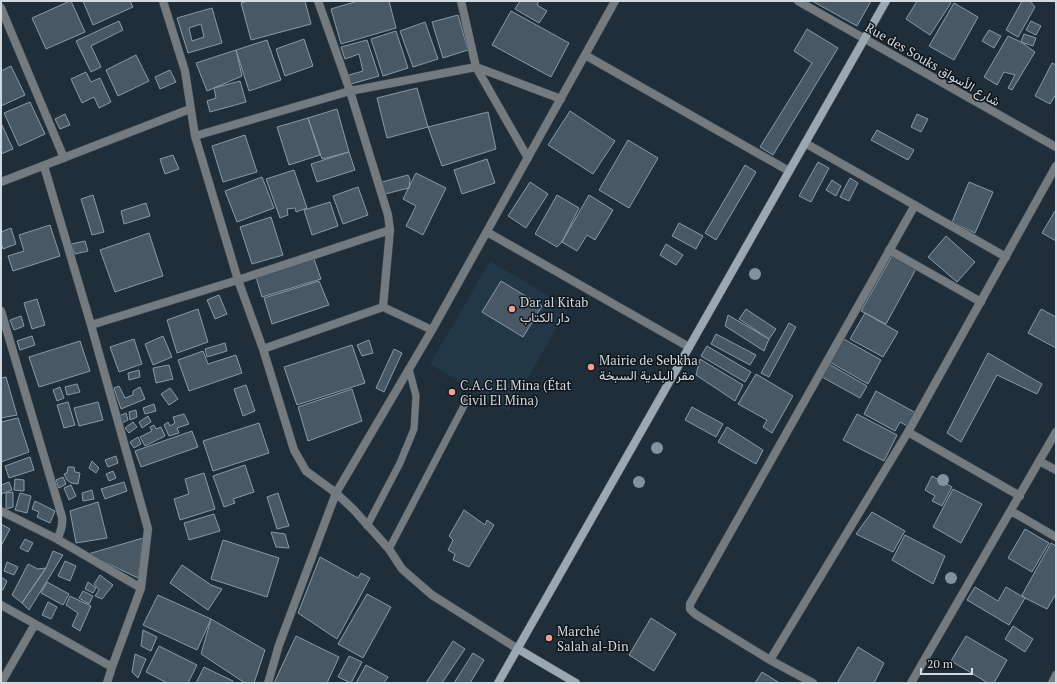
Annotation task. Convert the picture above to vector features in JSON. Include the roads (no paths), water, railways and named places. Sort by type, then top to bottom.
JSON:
[{"type":"street","points":[[163,1],[185,70],[195,136],[238,280],[263,349],[294,450],[306,471],[336,493],[354,510],[389,549],[402,569],[432,595],[518,649],[576,683]]},
{"type":"street","points":[[318,1],[350,91],[388,215],[390,230],[383,307]]},
{"type":"street","points":[[461,1],[476,67],[528,158]]},
{"type":"street","points":[[268,683],[279,645],[336,493],[432,330],[616,1]]},
{"type":"street","name":"Rue des Souks شارع الأسواق","points":[[798,1],[1056,147]]},
{"type":"street","points":[[498,683],[886,1]]},
{"type":"street","points":[[1,8],[4,22],[64,158]]},
{"type":"street","points":[[585,55],[789,171]]},
{"type":"street","points":[[195,136],[350,91],[476,67],[561,100]]},
{"type":"street","points":[[1,182],[190,109]]},
{"type":"street","points":[[805,143],[1006,257]]},
{"type":"street","points":[[44,166],[91,325],[148,529],[141,588],[107,683]]},
{"type":"street","points":[[770,660],[908,432],[1056,166]]},
{"type":"street","points":[[813,683],[770,660],[695,614],[690,609],[690,604],[915,205]]},
{"type":"street","points":[[91,325],[238,280],[390,230]]},
{"type":"street","points":[[487,232],[689,347]]},
{"type":"street","points":[[889,250],[980,302]]},
{"type":"street","points":[[263,349],[383,307],[432,330]]},
{"type":"street","points":[[1,311],[62,517],[63,524],[57,539]]},
{"type":"street","points":[[908,432],[1020,496]]},
{"type":"street","points":[[911,683],[1056,432]]},
{"type":"street","points":[[1039,461],[1056,470]]},
{"type":"street","points":[[1,511],[57,539],[141,588]]},
{"type":"street","points":[[1011,511],[1056,537]]},
{"type":"street","points":[[1,606],[112,667]]},
{"type":"street","points":[[1,683],[35,624]]},
{"type":"street","points":[[1052,683],[1056,676]]},
{"type":"lane","points":[[367,526],[400,463],[414,429],[416,396],[409,369]]},
{"type":"lane","points":[[389,549],[467,400]]},
{"type":"place","name":"Dar al Kitab دار الكتاب","points":[[512,309]]},
{"type":"place","name":"Mairie de Sebkha مقر البلدية السبخة","points":[[591,367]]},
{"type":"place","name":"C.A.C El Mina (État Civil El Mina)","points":[[452,392]]},
{"type":"place","name":"Marché Salah al-Din","points":[[549,638]]}]
